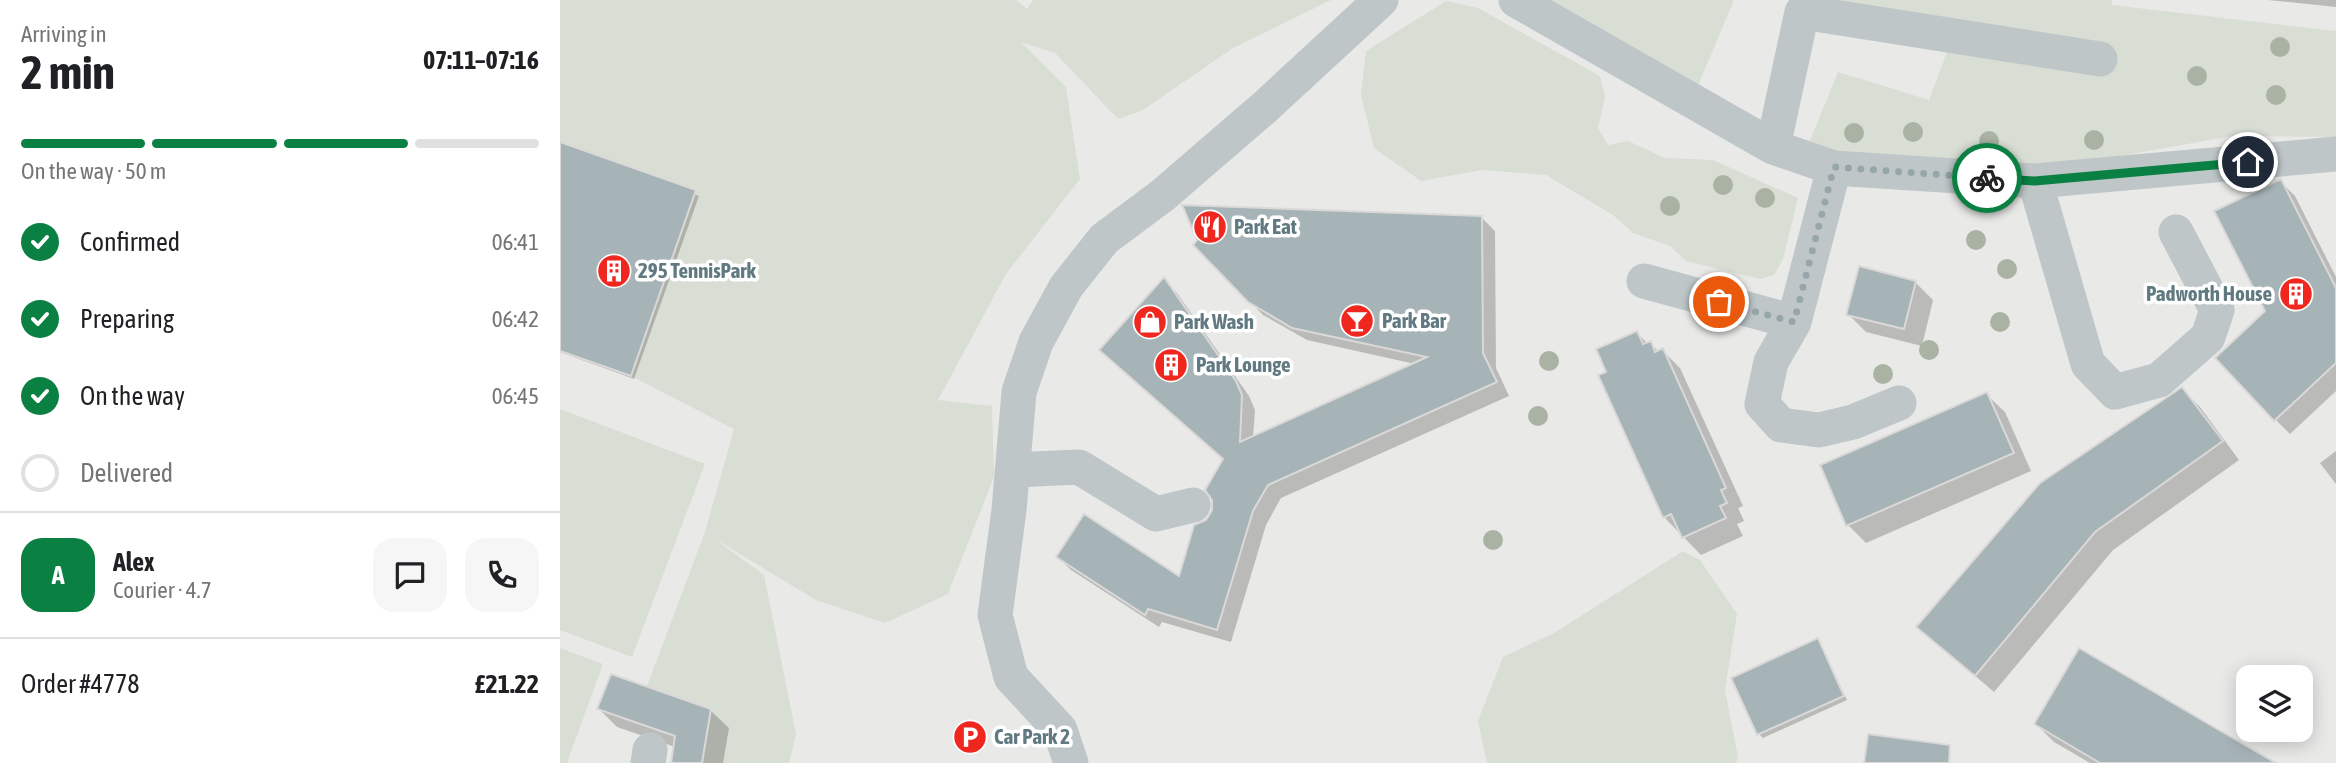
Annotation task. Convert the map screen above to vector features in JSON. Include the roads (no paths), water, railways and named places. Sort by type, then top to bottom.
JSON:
[{"type":"street","points":[[1071,763],[1060,730],[1011,677],[995,615],[1013,470],[1019,393],[1036,342],[1066,286],[1104,239],[1163,195],[1265,107],[1381,0]]},
{"type":"street","points":[[1516,0],[1773,148],[1834,167],[2035,181],[2336,154]]},
{"type":"street","points":[[1773,148],[1802,12],[2099,59]]},
{"type":"street","points":[[1834,167],[1794,322],[1771,362],[1762,404],[1781,425],[1819,430],[1853,422],[1899,404]]},
{"type":"street","points":[[2035,181],[2088,364],[2115,392],[2159,380],[2208,337],[2217,310],[2176,232]]},
{"type":"street","points":[[1644,281],[1794,322]]},
{"type":"street","points":[[1013,470],[1079,467],[1156,514],[1193,505]]},
{"type":"place","name":"Park Eat","points":[[1210,227]]},
{"type":"place","name":"295 TennisPark","points":[[614,271]]},
{"type":"place","name":"Padworth House","points":[[2296,294]]},
{"type":"place","name":"Park Bar","points":[[1357,321]]},
{"type":"place","name":"Park Wash","points":[[1150,322]]},
{"type":"place","name":"Park Lounge","points":[[1171,365]]},
{"type":"place","name":"Car Park 2","points":[[970,737]]}]
